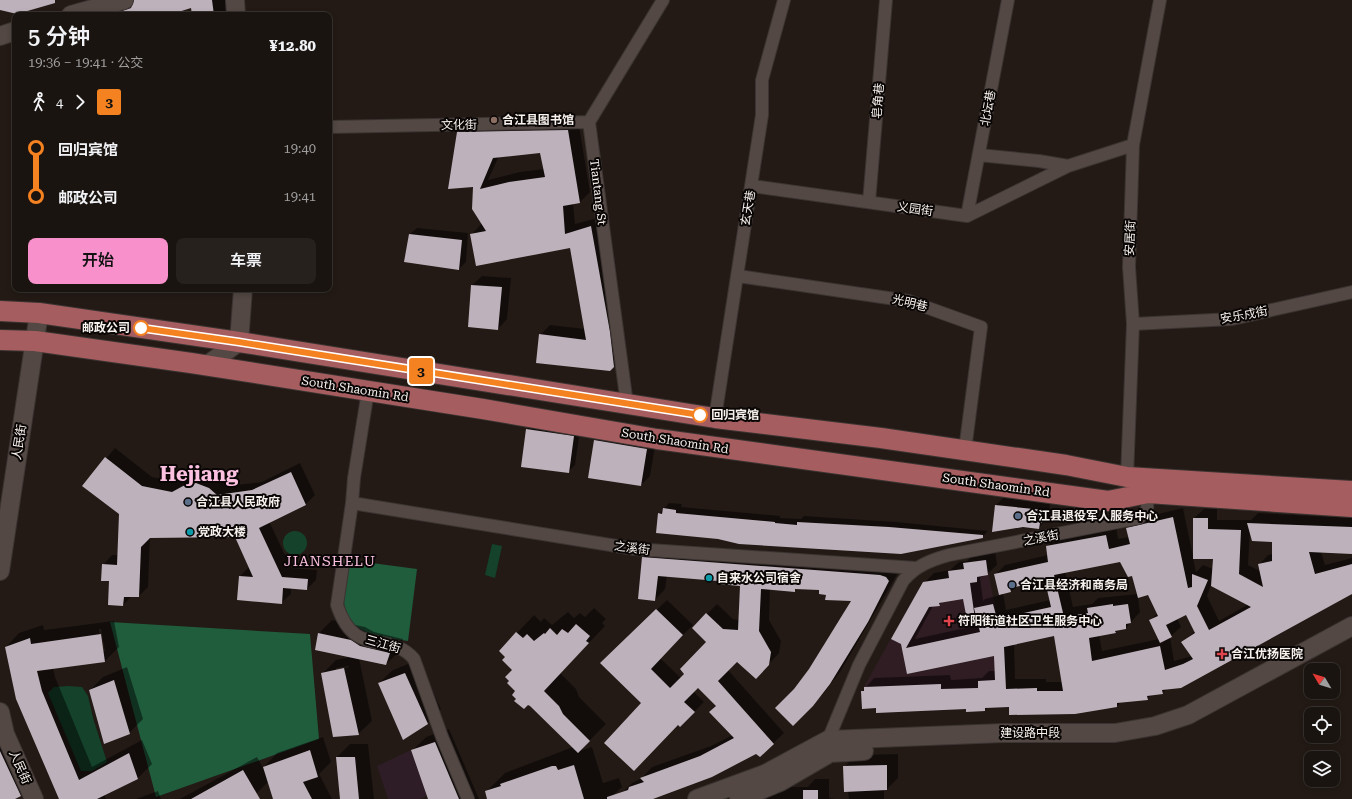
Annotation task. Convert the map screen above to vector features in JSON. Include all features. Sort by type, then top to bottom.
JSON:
[{"type":"main road","points":[[82,12],[124,0]]},
{"type":"main road","points":[[235,0],[236,12]]},
{"type":"main road","points":[[0,36],[12,32]]},
{"type":"main road","points":[[207,365],[239,342],[243,292]]},
{"type":"main road","points":[[0,311],[39,313],[308,352],[715,418],[835,432],[965,450],[1066,465],[1127,477],[1352,491]]},
{"type":"main road","name":"人民街","points":[[0,571],[39,313]]},
{"type":"main road","name":"South Shaomin Rd","points":[[0,340],[35,341],[207,365],[302,382],[483,409],[657,439],[1108,501],[1148,492],[1352,507]]},
{"type":"main road","points":[[302,382],[297,371],[297,366],[303,355],[308,352]]},
{"type":"main road","points":[[830,462],[836,457],[841,448],[839,437],[835,432]]},
{"type":"main road","name":"建设路中段","points":[[697,799],[765,774],[829,747],[1003,733],[1115,733],[1155,726],[1188,715],[1352,626]]},
{"type":"main road","name":"建设路中段","points":[[739,799],[780,782],[829,747],[1111,744],[1162,737],[1187,727],[1352,638]]},
{"type":"main road","name":"人民街","points":[[0,712],[3,732],[34,799]]},
{"type":"street","points":[[589,122],[663,0]]},
{"type":"street","name":"玄天巷","points":[[715,418],[762,115],[762,80],[784,0]]},
{"type":"street","name":"皂角巷","points":[[869,202],[886,0]]},
{"type":"street","name":"北坛巷","points":[[967,216],[1008,0]]},
{"type":"street","name":"安居街","points":[[1127,477],[1134,324],[1129,267],[1133,145],[1160,0]]},
{"type":"street","name":"文化街","points":[[332,127],[589,122]]},
{"type":"street","name":"Tiantang St","points":[[589,122],[627,404]]},
{"type":"street","points":[[967,216],[1068,166],[1133,145]]},
{"type":"street","points":[[979,155],[1039,161],[1068,166]]},
{"type":"street","name":"义园街","points":[[752,186],[967,216]]},
{"type":"street","name":"光明巷","points":[[738,276],[909,301],[981,328],[965,450]]},
{"type":"street","name":"安乐戍街","points":[[1134,324],[1232,319],[1352,292]]},
{"type":"street","name":"三江街","points":[[368,391],[354,478],[352,503],[337,605],[341,618],[351,632],[360,638],[407,651],[414,659],[442,737],[468,799]]},
{"type":"street","name":"之溪街","points":[[829,747],[859,665],[903,581],[916,568],[930,561],[949,555],[1139,518],[1147,510],[1148,492]]},
{"type":"street","name":"之溪街","points":[[352,503],[635,549],[916,568]]},
{"type":"shaded area","name":"符阳街道社区卫生服务中心","points":[[986,560],[1004,653],[1006,707],[985,708],[985,711],[966,712],[965,709],[876,713],[876,708],[864,709],[862,707],[861,691],[864,691],[864,687],[919,588],[933,586],[949,578],[948,571],[963,569],[963,563]]},
{"type":"shaded area","points":[[411,750],[427,796],[420,799],[388,799],[377,766]]},
{"type":"green space","points":[[295,531],[304,534],[307,543],[304,552],[295,555],[286,552],[283,543],[286,534]]},
{"type":"green space","points":[[492,544],[502,546],[495,578],[485,575]]},
{"type":"green space","points":[[349,560],[417,569],[408,641],[387,638],[366,632],[357,627],[350,620],[345,611],[344,600]]},
{"type":"green space","points":[[110,622],[310,634],[319,739],[156,797]]},
{"type":"green space","points":[[54,687],[82,687],[88,696],[93,718],[107,762],[92,771],[81,771],[48,693]]},
{"type":"building","points":[[0,0],[55,0],[55,3],[24,12],[12,13],[0,10]]},
{"type":"building","points":[[134,0],[212,0],[214,12],[192,12],[191,8],[178,12],[119,12],[131,8]]},
{"type":"building","points":[[568,130],[580,203],[563,206],[565,234],[591,226],[610,332],[614,367],[610,371],[536,363],[539,334],[586,340],[570,248],[476,266],[470,234],[486,231],[472,209],[473,187],[448,189],[457,132]],"holes":[[[540,153],[545,177],[509,182],[480,189],[493,158]]]},
{"type":"building","points":[[409,234],[462,240],[459,270],[404,262]]},
{"type":"building","points":[[471,285],[502,287],[498,330],[468,327]]},
{"type":"building","points":[[526,429],[574,436],[569,473],[521,467]]},
{"type":"building","points":[[594,440],[647,449],[641,486],[588,478]]},
{"type":"building","name":"党政大楼","points":[[105,457],[142,486],[172,492],[183,486],[196,483],[209,488],[217,495],[252,490],[291,472],[306,505],[259,528],[282,577],[308,579],[307,590],[283,588],[282,604],[237,600],[239,576],[253,577],[235,537],[150,538],[141,547],[139,597],[124,597],[123,606],[108,605],[109,581],[101,581],[102,564],[117,565],[119,514],[82,486]]},
{"type":"building","name":"合江县退役军人服务中心","points":[[995,505],[1044,510],[1042,523],[1040,523],[1039,529],[1023,527],[992,532]]},
{"type":"building","points":[[663,508],[676,510],[676,513],[775,523],[797,525],[797,522],[889,527],[983,535],[983,538],[901,554],[739,544],[718,539],[656,533],[658,513],[662,514]]},
{"type":"building","points":[[1173,517],[1188,588],[1192,587],[1192,574],[1208,580],[1197,606],[1209,630],[1251,607],[1211,586],[1213,559],[1193,559],[1193,518],[1208,518],[1208,529],[1241,530],[1239,574],[1263,587],[1258,564],[1272,561],[1272,542],[1252,541],[1247,523],[1352,527],[1352,554],[1309,552],[1315,574],[1352,564],[1352,594],[1181,688],[1162,690],[1163,694],[1147,696],[1148,700],[1117,703],[1117,707],[1075,714],[1009,715],[1009,707],[985,708],[985,711],[966,712],[966,709],[876,713],[876,708],[862,709],[861,691],[864,691],[864,687],[941,684],[941,689],[978,688],[978,681],[995,680],[994,656],[907,674],[901,644],[891,639],[923,582],[949,578],[948,571],[964,569],[963,563],[986,560],[988,575],[977,577],[977,582],[970,583],[975,619],[967,620],[963,599],[939,603],[940,606],[929,607],[906,648],[980,632],[974,608],[993,604],[997,619],[1051,607],[1045,581],[1010,588],[1011,592],[999,595],[994,574],[1048,562],[1046,546],[1106,535],[1109,549],[1130,544],[1126,528]],"holes":[[[1120,562],[1128,577],[1132,576],[1138,598],[1148,595],[1158,616],[1149,620],[1160,643],[1172,637],[1166,625],[1186,615],[1195,633],[1181,642],[1193,659],[1165,670],[1160,646],[1092,661],[1089,638],[1116,633],[1115,631],[1126,629],[1126,624],[1131,623],[1128,604],[1113,606],[1113,604],[1087,608],[1088,613],[1064,617],[1054,575]],[[1054,636],[1063,691],[1037,691],[1037,688],[1006,689],[1004,647]]]},
{"type":"building","points":[[642,557],[880,575],[886,577],[889,581],[868,622],[830,684],[813,706],[793,726],[775,708],[794,689],[809,669],[851,601],[825,600],[826,595],[819,594],[819,590],[795,589],[795,592],[761,589],[759,631],[771,652],[769,665],[756,679],[737,662],[718,681],[774,744],[760,757],[756,754],[712,777],[653,799],[607,799],[607,797],[628,790],[629,787],[644,782],[640,778],[700,756],[734,738],[709,712],[716,706],[698,688],[684,702],[695,712],[680,727],[678,725],[634,771],[604,743],[641,703],[600,663],[656,609],[683,635],[651,669],[670,688],[684,674],[680,669],[706,642],[692,628],[706,613],[723,629],[738,630],[740,586],[718,584],[718,581],[658,576],[655,601],[638,599]]},
{"type":"building","points":[[576,624],[590,636],[586,641],[589,643],[544,691],[559,706],[563,714],[590,741],[578,753],[530,706],[528,705],[524,709],[514,701],[516,699],[512,695],[515,691],[507,683],[509,681],[505,677],[512,670],[502,660],[505,657],[499,651],[516,632],[523,638],[527,634],[534,641],[544,633],[545,634],[550,628],[557,635],[562,629],[568,633]]},
{"type":"building","points":[[318,633],[351,640],[360,646],[390,653],[386,665],[315,650]]},
{"type":"building","points":[[101,634],[105,662],[37,671],[42,691],[79,780],[129,753],[138,779],[97,799],[59,799],[16,699],[5,647],[30,638],[31,644]]},
{"type":"building","points":[[344,668],[359,735],[333,737],[321,673]]},
{"type":"building","points":[[405,673],[428,724],[403,740],[378,683]]},
{"type":"building","points":[[114,680],[130,734],[104,744],[89,690]]},
{"type":"building","points":[[435,742],[459,799],[428,799],[411,750]]},
{"type":"building","points":[[310,750],[318,777],[303,782],[312,799],[273,799],[263,767]]},
{"type":"building","points":[[0,751],[21,796],[15,799],[0,799]]},
{"type":"building","points":[[336,757],[355,757],[359,799],[340,799]]},
{"type":"building","points":[[574,765],[584,799],[487,799],[485,791],[501,786],[500,784],[552,766],[556,766],[558,770]]},
{"type":"building","points":[[887,765],[887,790],[844,792],[843,766]]},
{"type":"building","points":[[243,770],[260,799],[191,799]]},
{"type":"building","points":[[803,790],[818,790],[818,799],[803,799]]},
{"type":"bus line","name":"3","points":[[141,328],[239,342],[700,415]]},
{"type":"place","name":"合江县图书馆","points":[[494,120]]},
{"type":"place","name":"邮政公司","points":[[141,328]]},
{"type":"place","name":"回归宾馆","points":[[700,415]]},
{"type":"place","name":"合江县人民政府","points":[[188,502]]},
{"type":"place","name":"合江县退役军人服务中心","points":[[1018,516]]},
{"type":"place","name":"党政大楼","points":[[190,532]]},
{"type":"place","name":"自来水公司宿舍","points":[[709,578]]},
{"type":"place","name":"合江县经济和商务局","points":[[1012,585]]},
{"type":"place","name":"符阳街道社区卫生服务中心","points":[[949,621]]},
{"type":"place","name":"合江优扬医院","points":[[1222,654]]},
{"type":"district","name":"Hejiang","points":[[199,474]]},
{"type":"district","name":"JIANSHELU","points":[[330,561]]}]
